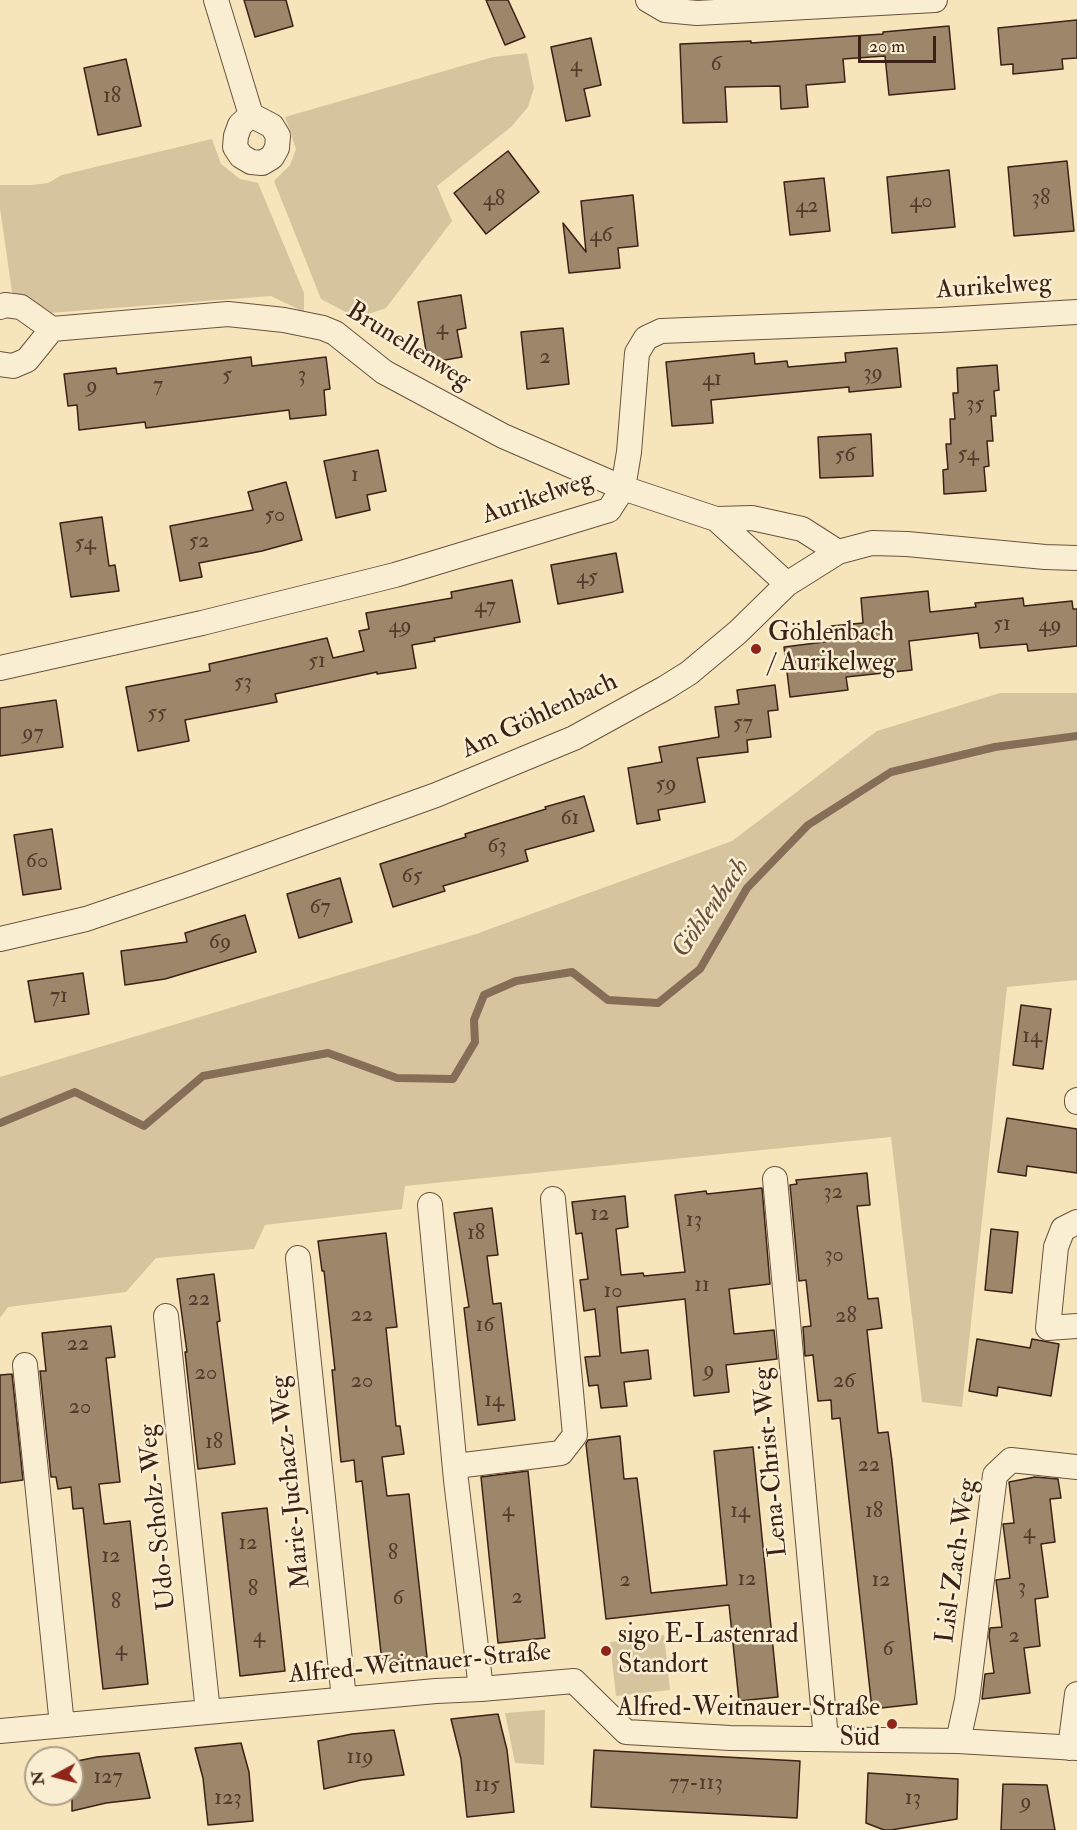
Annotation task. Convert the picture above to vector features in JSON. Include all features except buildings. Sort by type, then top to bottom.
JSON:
[{"type":"street","points":[[216,0],[251,115]]},
{"type":"street","points":[[648,0],[665,10],[697,13],[935,0]]},
{"type":"street","points":[[0,307],[5,305],[21,307],[52,329],[27,360],[13,366],[0,364]]},
{"type":"street","name":"Aurikelweg","points":[[0,668],[202,623],[395,575],[609,510],[623,488],[637,353],[646,338],[661,330],[940,320],[1077,312]]},
{"type":"street","name":"Brunellenweg","points":[[52,329],[228,314],[284,320],[323,328],[335,333],[384,372],[493,430],[623,488],[716,519],[752,518],[802,529],[838,552]]},
{"type":"street","name":"Brunellenweg","points":[[716,519],[787,584]]},
{"type":"street","name":"Am Göhlenbach","points":[[0,939],[86,919],[189,884],[436,795],[574,738],[689,673],[738,632],[787,584],[838,552],[872,543],[1077,558]]},
{"type":"street","name":"Lena-Christ-Weg","points":[[775,1179],[826,1739]]},
{"type":"street","points":[[456,1466],[561,1453],[575,1436],[553,1199]]},
{"type":"street","points":[[430,1205],[456,1466],[482,1689]]},
{"type":"street","points":[[1077,1222],[1063,1229],[1056,1247],[1048,1328],[1077,1326]]},
{"type":"street","name":"Marie-Juchacz-Weg","points":[[298,1258],[344,1700]]},
{"type":"street","name":"Udo-Scholz-Weg","points":[[166,1316],[208,1712]]},
{"type":"street","points":[[25,1365],[62,1725]]},
{"type":"street","name":"Lisl-Zach-Weg","points":[[958,1741],[968,1700],[995,1475],[1011,1460],[1077,1467]]},
{"type":"street","name":"Alfred-Weitnauer-Straße","points":[[0,1731],[447,1690],[574,1681],[626,1732],[730,1738],[958,1741],[1073,1748]]},
{"type":"street","points":[[1073,1748],[1077,1694]]},
{"type":"shaded area","points":[[527,53],[534,88],[528,107],[511,127],[437,186],[452,221],[386,308],[357,318],[321,299],[274,181],[290,165],[296,149],[285,117],[493,57]]},
{"type":"shaded area","points":[[212,139],[221,164],[240,179],[258,183],[304,293],[304,312],[271,296],[49,313],[12,292],[0,208],[0,185],[48,183],[62,175]]},
{"type":"shaded area","points":[[1000,693],[1077,693],[1077,980],[1007,987],[962,1407],[922,1402],[891,1137],[405,1186],[402,1209],[265,1225],[254,1249],[156,1258],[126,1292],[8,1307],[0,1318],[0,1077],[476,934],[732,841],[877,731]]},
{"type":"shaded area","points":[[664,1635],[670,1690],[616,1696],[610,1642]]},
{"type":"shaded area","points":[[545,1710],[544,1765],[515,1763],[505,1713]]},
{"type":"waterway","name":"Göhlenbach","points":[[0,1123],[75,1092],[144,1126],[203,1076],[328,1053],[397,1078],[453,1079],[475,1042],[474,1020],[484,995],[516,981],[572,972],[608,1000],[658,1003],[700,969],[747,888],[808,825],[891,772],[995,747],[1077,736]]},
{"type":"place","name":"Göhlenbach / Aurikelweg","points":[[756,649]]},
{"type":"place","name":"sigo E-Lastenrad Standort","points":[[606,1651]]},
{"type":"place","name":"Alfred-Weitnauer-Straße Süd","points":[[892,1724]]}]
